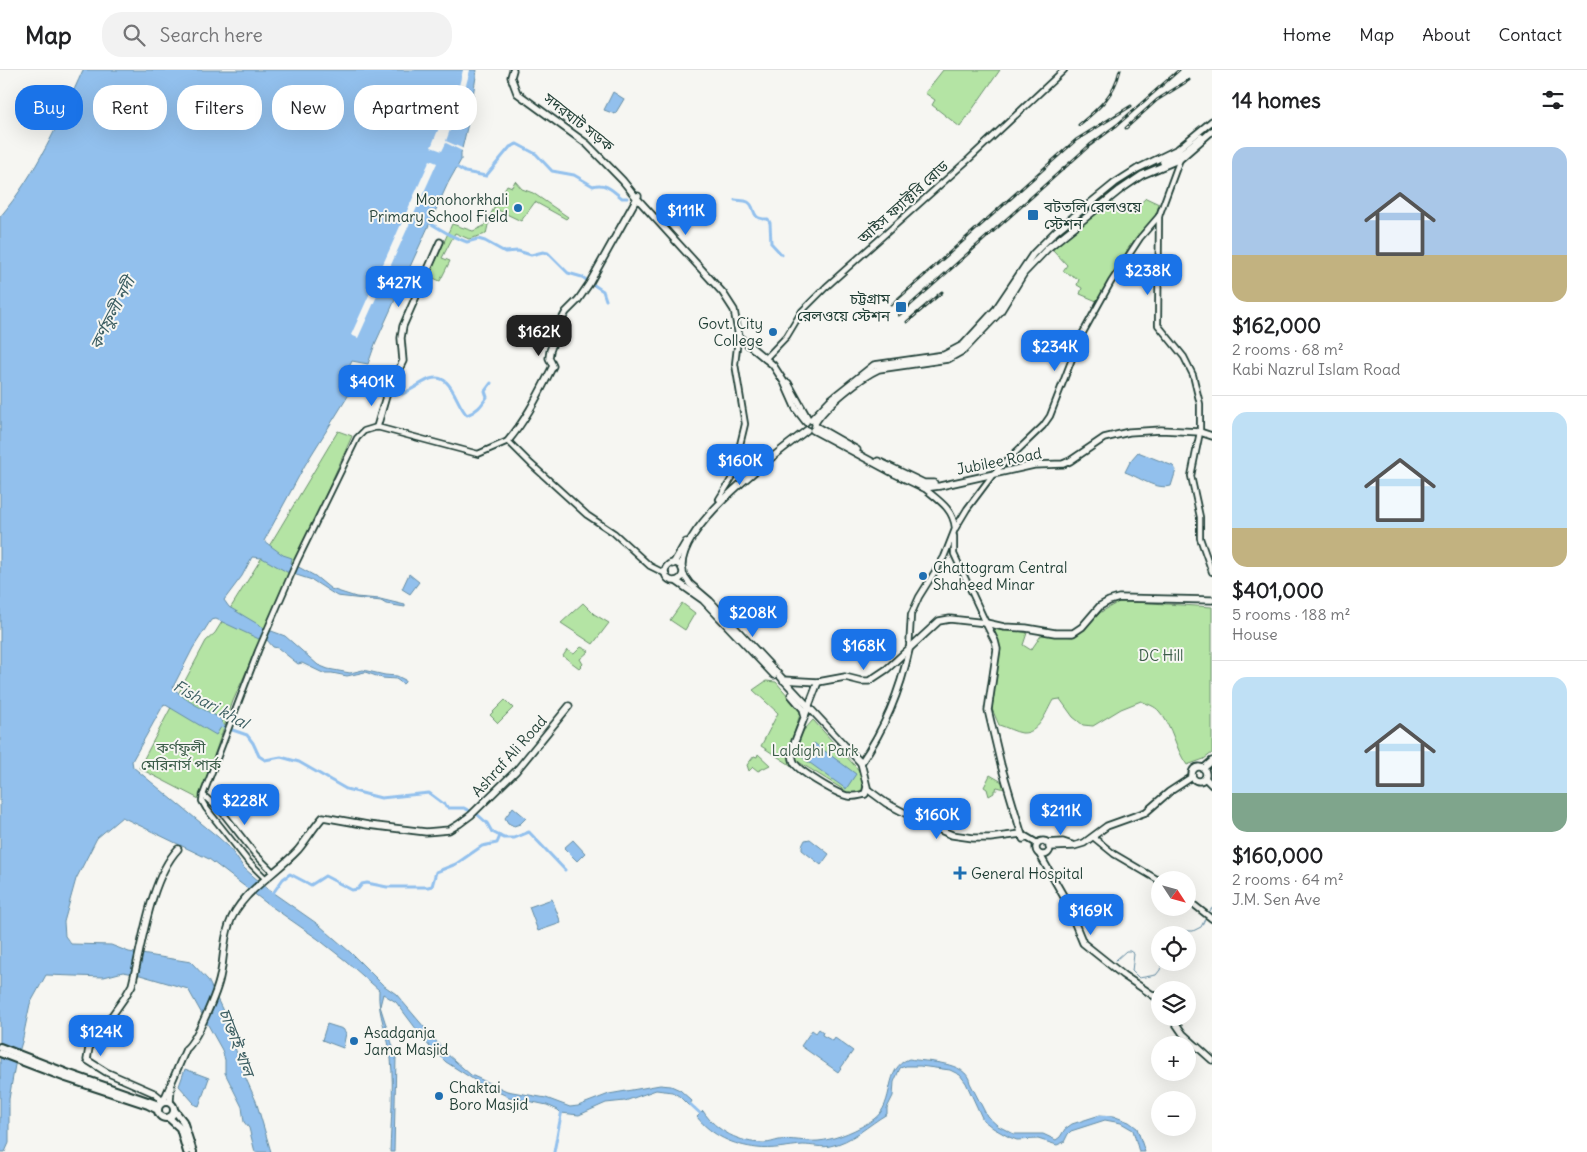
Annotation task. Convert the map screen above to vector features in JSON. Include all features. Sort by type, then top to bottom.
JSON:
[{"type":"highway","points":[[0,1047],[67,1076]]},
{"type":"highway","points":[[0,1053],[148,1105],[162,1104],[174,1106],[175,1111],[183,1121],[193,1152]]},
{"type":"highway","points":[[162,1104],[161,1117],[169,1118],[180,1128],[187,1152]]},
{"type":"highway","points":[[169,1118],[175,1111]]},
{"type":"main road","name":"সদরঘাট সড়ক","points":[[513,70],[511,77],[517,93],[587,144],[638,197],[724,293],[734,310],[740,336]]},
{"type":"main road","points":[[676,581],[682,577],[682,558],[692,536],[719,504],[810,425],[815,413],[830,400],[868,369],[944,355],[963,345],[996,309],[1029,260],[1050,237],[1115,183],[1137,169],[1178,149],[1212,121]]},
{"type":"main road","points":[[1050,237],[1061,231],[1132,177],[1184,151],[1212,129]]},
{"type":"main road","points":[[884,366],[948,359],[964,350],[1000,312],[1024,274],[1037,258],[1100,205],[1142,175],[1180,159],[1212,129]]},
{"type":"main road","points":[[508,441],[534,404],[553,366],[549,358],[550,351],[561,321],[590,283],[638,197]]},
{"type":"main road","points":[[1054,244],[1061,231]]},
{"type":"main road","points":[[377,427],[390,385],[403,361],[401,338],[403,326],[440,242]]},
{"type":"main road","points":[[740,336],[773,365],[780,375],[796,409],[810,425],[895,474],[924,488]]},
{"type":"main road","points":[[810,425],[924,483],[930,484],[995,471]]},
{"type":"main road","points":[[805,716],[800,706],[784,686],[703,600],[676,581],[670,580],[666,574],[668,566],[673,564],[691,532],[719,499],[752,470],[810,425]]},
{"type":"main road","name":"Jubilee Road","points":[[924,488],[940,486],[995,471],[1034,465],[1063,464],[1104,438],[1118,435],[1154,430],[1199,431],[1212,434]]},
{"type":"main road","points":[[673,564],[678,564],[687,582],[710,601],[860,763],[865,774],[866,792]]},
{"type":"main road","points":[[782,680],[818,682],[845,677],[869,681],[878,676],[909,650],[939,621],[954,618],[1004,627],[1035,628],[1068,634],[1082,627],[1100,606],[1108,601],[1119,598],[1212,600]]},
{"type":"main road","points":[[986,623],[997,649],[988,710],[1001,765],[1022,836]]},
{"type":"main road","points":[[860,763],[882,729],[897,696],[909,650]]},
{"type":"main road","points":[[818,682],[792,749],[795,764],[811,778],[845,796],[856,796],[866,792]]},
{"type":"main road","name":"Ashraf Ali Road","points":[[273,872],[298,849],[323,817],[426,832],[449,830],[477,810],[516,771],[569,706]]},
{"type":"main road","points":[[1192,777],[1198,781],[1207,775],[1212,761]]},
{"type":"main road","points":[[1192,777],[1192,771],[1198,766],[1207,775],[1212,785]]},
{"type":"main road","points":[[1037,845],[1041,842],[1048,845],[1064,842],[1074,846],[1084,842],[1107,826],[1146,812],[1169,792],[1192,777]]},
{"type":"main road","points":[[866,792],[922,822],[952,834],[973,838],[1022,836],[1037,845]]},
{"type":"main road","points":[[1037,845],[1036,851],[1042,855],[1064,897],[1083,943],[1123,975],[1151,993]]},
{"type":"main road","points":[[1042,855],[1047,853],[1048,845]]},
{"type":"main road","points":[[162,1104],[159,1097],[154,1093],[106,1072],[87,1060],[86,1056],[89,1048],[132,985],[152,900],[169,859],[178,849]]},
{"type":"main road","points":[[162,1104],[186,1049],[191,1045],[202,1026],[219,981],[229,922],[250,894],[273,872]]},
{"type":"main road","points":[[1178,1026],[1183,1034],[1212,1060]]},
{"type":"main road","points":[[1180,1026],[1212,1056]]},
{"type":"street","name":"আইস ফ্যাক্টরি রোড","points":[[766,358],[787,336],[802,311],[826,287],[969,159],[1064,70]]},
{"type":"street","points":[[1180,159],[1159,216],[1158,325],[1184,357],[1193,374],[1200,404],[1199,431],[1191,476],[1200,517],[1200,538],[1212,572]]},
{"type":"street","points":[[909,650],[911,615],[919,597],[944,557],[955,529],[995,471],[1043,426],[1050,416],[1080,338],[1111,282],[1146,230],[1159,216]]},
{"type":"street","points":[[719,499],[730,484],[745,424],[735,364],[740,336]]},
{"type":"street","points":[[265,880],[212,815],[203,798],[224,737],[297,561],[357,438],[364,431],[377,427],[478,454],[508,441],[587,515],[614,533],[650,566],[666,574]]},
{"type":"street","points":[[924,488],[946,506],[953,516],[955,529],[954,554],[986,623]]},
{"type":"street","points":[[203,798],[222,812],[255,854],[273,872]]},
{"type":"street","points":[[1093,837],[1114,854],[1151,876]]},
{"type":"street","points":[[1196,906],[1212,919]]},
{"type":"green space","points":[[943,70],[1000,70],[960,127],[932,105],[935,100],[925,93]]},
{"type":"green space","points":[[515,181],[522,189],[533,193],[568,217],[566,219],[535,202],[521,221],[498,210],[488,225],[486,234],[469,239],[455,233],[442,258],[450,261],[440,281],[429,276],[452,224],[473,231],[484,226],[507,185],[512,187]]},
{"type":"green space","points":[[1146,198],[1159,204],[1156,216],[1129,247],[1099,302],[1080,294],[1082,288],[1077,285],[1079,279],[1063,271],[1067,265],[1053,250],[1055,247],[1111,202],[1129,214]]},
{"type":"green space","name":"কর্ণফুলী মেরিনার্স পার্ক","points":[[338,431],[352,436],[233,701],[199,799],[139,768],[206,641],[215,633]]},
{"type":"green space","name":"DC Hill","points":[[1120,601],[1212,607],[1212,753],[1204,759],[1187,765],[1164,717],[1155,708],[1141,701],[1121,709],[1093,726],[1083,725],[1073,717],[1060,699],[1053,700],[1041,721],[1033,730],[1022,733],[999,725],[992,709],[999,644],[992,625],[1027,633],[1023,645],[1031,650],[1042,634],[1073,637],[1101,612]]},
{"type":"green space","points":[[583,603],[594,614],[609,623],[593,644],[561,623]]},
{"type":"green space","points":[[682,603],[695,613],[685,630],[670,620]]},
{"type":"green space","points":[[581,647],[589,651],[580,659],[583,664],[579,668],[563,656],[567,650],[574,654]]},
{"type":"green space","points":[[766,681],[776,682],[801,711],[788,753],[792,766],[761,746],[778,713],[753,690]]},
{"type":"green space","points":[[505,700],[513,708],[498,723],[490,715]]},
{"type":"green space","name":"Laldighi Park","points":[[813,720],[864,776],[862,790],[852,795],[794,759],[798,737]]},
{"type":"green space","points":[[758,754],[770,765],[758,771],[753,767],[749,771],[747,765]]},
{"type":"green space","points":[[990,775],[1004,783],[1005,789],[997,787],[997,790],[994,790],[994,793],[989,796],[987,789],[984,787]]},
{"type":"water","name":"কর্ণফুলী নদী","points":[[83,70],[477,70],[475,85],[354,85],[354,130],[466,130],[461,160],[448,183],[375,344],[368,364],[352,361],[347,375],[353,388],[305,465],[264,541],[283,555],[292,558],[291,563],[315,576],[331,589],[356,597],[380,599],[405,605],[405,607],[386,604],[381,601],[337,596],[312,580],[287,572],[262,558],[252,557],[242,576],[224,600],[229,607],[266,629],[285,636],[318,665],[350,673],[363,670],[397,676],[405,680],[405,682],[403,684],[396,679],[382,678],[365,672],[347,676],[323,673],[302,663],[298,664],[263,638],[259,639],[216,619],[211,620],[193,648],[173,687],[189,701],[220,718],[223,724],[216,735],[164,704],[132,761],[133,767],[218,837],[229,847],[244,868],[269,890],[319,925],[383,985],[396,994],[447,1054],[471,1075],[507,1091],[546,1098],[570,1107],[578,1106],[609,1094],[660,1085],[671,1086],[680,1090],[692,1101],[689,1106],[672,1092],[656,1090],[625,1101],[606,1103],[579,1115],[561,1113],[547,1105],[509,1097],[479,1083],[446,1062],[429,1046],[396,1002],[383,994],[380,1006],[396,1056],[394,1152],[390,1152],[392,1070],[390,1050],[381,1017],[379,999],[379,990],[318,939],[265,902],[209,859],[122,817],[97,838],[76,879],[64,922],[65,936],[71,944],[111,945],[129,952],[191,962],[208,980],[223,1011],[243,1072],[256,1101],[271,1152],[255,1152],[249,1128],[244,1122],[242,1107],[225,1073],[225,1060],[222,1050],[188,989],[123,972],[104,977],[46,975],[30,1004],[9,1099],[9,1143],[5,1152],[0,1152],[0,217],[25,183],[55,130],[83,130],[83,85],[76,85]]},
{"type":"water","points":[[613,92],[624,99],[615,114],[604,110]]},
{"type":"water","points":[[1138,452],[1173,466],[1176,470],[1171,486],[1153,485],[1125,472],[1131,460]]},
{"type":"water","points":[[409,574],[419,582],[410,594],[402,589]]},
{"type":"water","points":[[814,743],[856,774],[846,789],[803,758]]},
{"type":"water","points":[[513,807],[526,818],[520,824],[514,826],[508,823],[505,818]]},
{"type":"water","points":[[810,839],[829,854],[821,865],[802,850],[805,840]]},
{"type":"water","points":[[573,840],[585,853],[577,861],[564,848]]},
{"type":"water","points":[[552,899],[561,923],[538,931],[529,907]]},
{"type":"water","points":[[327,1024],[343,1029],[346,1033],[343,1048],[322,1040]]},
{"type":"water","points":[[819,1029],[823,1032],[822,1035],[833,1041],[835,1038],[853,1051],[838,1072],[801,1046],[812,1030],[816,1033]]},
{"type":"water","points":[[909,1059],[945,1064],[962,1070],[967,1076],[987,1116],[998,1126],[1014,1134],[1043,1134],[1056,1140],[1072,1124],[1100,1115],[1113,1116],[1129,1122],[1137,1128],[1145,1152],[1139,1152],[1133,1130],[1121,1123],[1105,1120],[1071,1131],[1064,1142],[1057,1145],[1038,1139],[1017,1140],[1009,1137],[983,1120],[966,1083],[960,1075],[950,1070],[920,1066],[900,1068],[894,1082],[893,1096],[887,1108],[887,1114],[846,1141],[830,1146],[803,1145],[768,1149],[748,1147],[731,1142],[716,1134],[697,1117],[703,1111],[722,1130],[746,1141],[766,1143],[779,1140],[818,1141],[832,1139],[862,1127],[881,1112],[896,1070]]},
{"type":"water","points":[[185,1069],[209,1078],[199,1106],[193,1104],[179,1086]]},
{"type":"pier","points":[[463,70],[470,70],[466,85],[459,85]]},
{"type":"pier","points":[[438,130],[450,130],[446,141],[464,149],[464,152],[446,143],[442,151],[431,147]]},
{"type":"pier","points":[[430,160],[437,163],[358,338],[351,335]]},
{"type":"waterway","points":[[453,165],[465,172],[486,176],[510,147],[517,144],[536,154],[552,171],[574,175],[593,186],[605,186],[622,198],[627,198]]},
{"type":"waterway","points":[[735,200],[748,202],[758,217],[768,219],[771,243],[782,255]]},
{"type":"waterway","points":[[428,222],[452,236],[467,242],[478,239],[505,252],[518,251],[531,255],[543,252],[548,253],[568,273],[582,277],[603,291],[606,300]]},
{"type":"waterway","points":[[343,371],[402,394],[430,379],[437,378],[443,380],[448,384],[467,415],[483,403],[487,397],[485,391],[491,383]]},
{"type":"waterway","name":"Fishari khal","points":[[218,725],[247,735],[259,756],[265,760],[281,757],[299,762],[346,789],[381,798],[429,793],[449,808],[464,808],[478,815],[487,823],[492,832],[504,838],[514,838],[529,832],[565,870]]},
{"type":"waterway","points":[[271,896],[283,879],[290,874],[311,885],[325,876],[352,890],[358,889],[362,884],[367,883],[387,887],[432,886],[436,872],[456,864],[482,846],[497,843],[500,836]]},
{"type":"waterway","points":[[1208,914],[1212,908]]},
{"type":"waterway","points":[[1196,930],[1201,927],[1206,917]]},
{"type":"waterway","points":[[1116,960],[1126,951],[1130,951],[1134,954],[1132,971],[1139,978],[1156,975],[1159,971]]},
{"type":"waterway","points":[[690,1104],[702,1115]]},
{"type":"waterway","points":[[554,1152],[562,1110]]},
{"type":"railway","points":[[1079,125],[1109,95],[1120,70]]},
{"type":"railway","points":[[899,315],[1090,145],[1117,125],[1179,70]]},
{"type":"railway","points":[[1126,128],[1157,100],[1189,80]]},
{"type":"railway","points":[[891,305],[1076,140],[1131,106]]},
{"type":"railway","points":[[907,322],[942,292]]},
{"type":"place","name":"Monohorkhali Primary School Field","points":[[518,208]]},
{"type":"place","name":"বটতলি রেলওয়ে স্টেশন","points":[[1033,215]]},
{"type":"place","name":"চট্টগ্রাম রেলওয়ে স্টেশন","points":[[901,307]]},
{"type":"place","name":"Govt. City College","points":[[773,332]]},
{"type":"place","name":"Chattogram Central Shaheed Minar","points":[[923,576]]},
{"type":"place","name":"General Hospital","points":[[960,873]]},
{"type":"place","name":"Asadganja Jama Masjid","points":[[354,1041]]},
{"type":"place","name":"Chaktai Boro Masjid","points":[[439,1096]]},
{"type":"water label","name":"চাক্তাই খাল","points":[[237,1042]]}]
